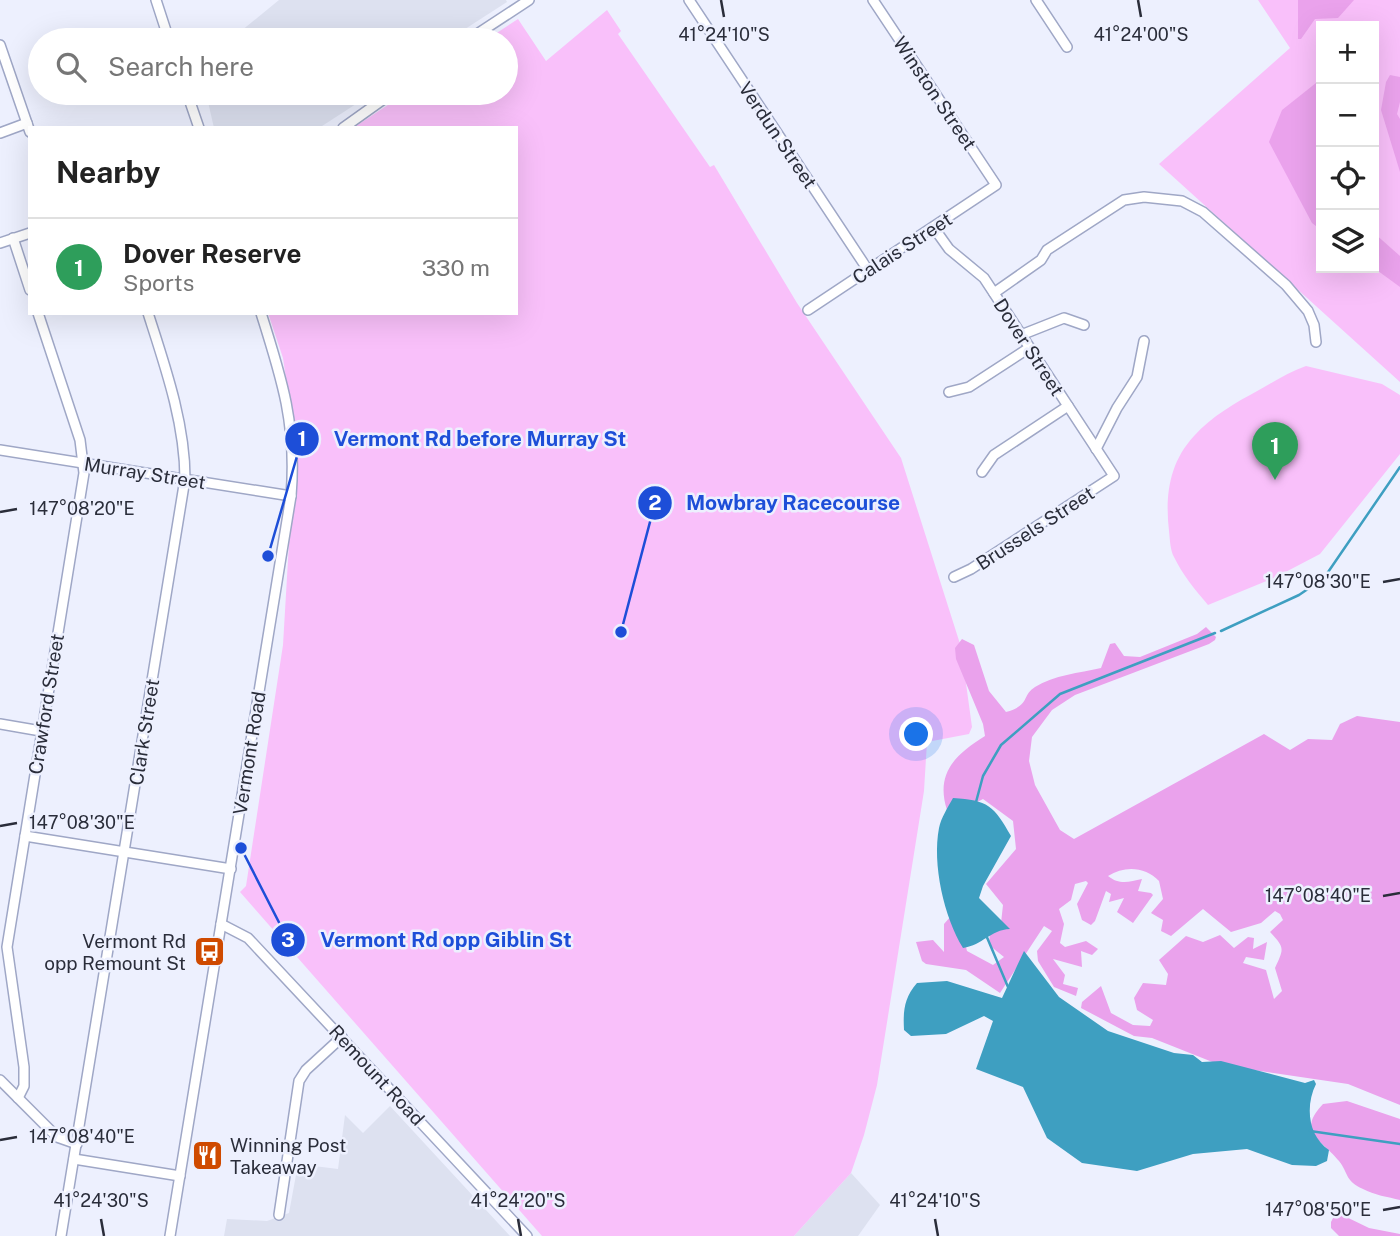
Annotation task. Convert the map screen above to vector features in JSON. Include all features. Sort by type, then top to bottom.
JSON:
[{"type":"street","points":[[156,0],[165,28]]},
{"type":"street","points":[[486,28],[529,0]]},
{"type":"street","name":"Verdun Street","points":[[689,0],[868,270]]},
{"type":"street","name":"Winston Street","points":[[873,0],[996,185]]},
{"type":"street","points":[[1036,0],[1067,47]]},
{"type":"street","points":[[0,45],[28,128],[0,132]]},
{"type":"street","points":[[191,105],[198,126]]},
{"type":"street","points":[[346,126],[375,105]]},
{"type":"street","name":"Calais Street","points":[[808,310],[996,185]]},
{"type":"street","points":[[994,293],[1041,260],[1048,250],[1124,200],[1144,197],[1182,201],[1203,212],[1286,285],[1308,311],[1314,325],[1316,342]]},
{"type":"street","name":"Dover Street","points":[[934,228],[949,249],[984,278],[1114,476]]},
{"type":"street","points":[[0,243],[28,234]]},
{"type":"street","points":[[13,239],[28,284]]},
{"type":"street","name":"Crawford Street","points":[[18,1098],[24,1086],[24,1067],[7,947],[83,483],[84,463],[80,440],[39,315]]},
{"type":"street","name":"Clark Street","points":[[61,1236],[186,480],[171,387],[149,315]]},
{"type":"street","name":"Vermont Road","points":[[170,1236],[291,496],[293,453],[288,406],[262,315]]},
{"type":"street","points":[[1021,335],[1063,318],[1084,325]]},
{"type":"street","points":[[1096,449],[1116,408],[1137,377],[1144,341]]},
{"type":"street","points":[[949,392],[969,387],[1029,348]]},
{"type":"street","points":[[982,472],[994,455],[1068,406]]},
{"type":"street","name":"Murray Street","points":[[0,450],[291,496]]},
{"type":"street","name":"Brussels Street","points":[[954,577],[971,569],[1114,476]]},
{"type":"street","points":[[0,724],[41,731]]},
{"type":"street","points":[[25,836],[231,869]]},
{"type":"street","name":"Remount Road","points":[[221,924],[248,938],[527,1236]]},
{"type":"street","points":[[279,1215],[299,1081],[306,1070],[342,1037]]},
{"type":"street","points":[[0,1080],[57,1138],[77,1144]]},
{"type":"street","points":[[74,1159],[180,1176]]},
{"type":"shaded area","points":[[279,0],[507,2],[467,28],[245,28]]},
{"type":"shaded area","points":[[1258,0],[1400,0],[1400,382],[1159,164],[1290,48]]},
{"type":"shaded area","points":[[1298,0],[1354,0],[1338,18],[1315,19],[1301,39],[1298,39]]},
{"type":"shaded area","points":[[607,10],[621,31],[618,34],[710,167],[714,165],[797,303],[901,458],[961,647],[972,727],[969,734],[927,742],[924,791],[877,1085],[864,1135],[851,1173],[794,1236],[542,1236],[240,892],[246,886],[283,645],[295,441],[283,358],[269,315],[518,315],[518,126],[356,126],[388,105],[518,105],[518,28],[504,28],[518,19],[546,61]]},
{"type":"shaded area","points":[[1390,75],[1400,77],[1397,114],[1400,119],[1400,172],[1381,110],[1386,82]]},
{"type":"shaded area","points":[[1316,83],[1316,226],[1269,142],[1282,110]]},
{"type":"shaded area","points":[[209,105],[354,105],[322,126],[214,126]]},
{"type":"shaded area","points":[[1379,237],[1400,256],[1400,287],[1379,272]]},
{"type":"shaded area","points":[[1306,366],[1382,384],[1400,395],[1400,454],[1320,554],[1276,577],[1208,605],[1185,576],[1172,551],[1168,505],[1174,469],[1186,446],[1216,416],[1276,380]]},
{"type":"shaded area","points":[[1206,627],[1216,637],[1209,644],[1075,695],[1052,710],[1032,737],[1029,761],[1035,785],[1060,830],[1074,839],[1264,734],[1290,750],[1308,739],[1332,740],[1340,724],[1357,716],[1400,722],[1400,1105],[1348,1084],[1220,1065],[1152,1038],[1134,1036],[1081,1008],[1082,1002],[1101,986],[1111,1013],[1133,1025],[1150,1026],[1153,1020],[1137,1010],[1134,998],[1143,983],[1166,985],[1168,974],[1159,960],[1186,936],[1203,942],[1220,935],[1234,948],[1248,937],[1254,938],[1253,949],[1267,942],[1264,960],[1246,957],[1243,963],[1266,970],[1274,999],[1282,991],[1275,968],[1282,948],[1270,932],[1283,920],[1280,914],[1275,911],[1261,923],[1231,932],[1203,909],[1171,936],[1161,931],[1163,920],[1151,913],[1163,899],[1159,881],[1142,870],[1121,870],[1108,876],[1120,882],[1142,879],[1138,891],[1153,895],[1133,923],[1117,912],[1124,898],[1109,902],[1111,894],[1106,891],[1095,921],[1091,925],[1082,920],[1077,904],[1088,883],[1086,881],[1075,884],[1071,900],[1059,909],[1064,924],[1060,943],[1065,947],[1086,941],[1098,949],[1092,955],[1081,951],[1082,967],[1053,959],[1065,975],[1063,984],[1078,988],[1076,996],[1054,987],[1038,961],[1037,951],[1052,931],[1044,926],[1000,993],[966,970],[926,964],[922,961],[916,942],[933,940],[944,952],[944,924],[951,916],[959,919],[967,951],[993,965],[1004,957],[989,945],[990,931],[1001,923],[1003,905],[986,884],[1016,849],[1013,821],[983,799],[962,810],[947,810],[944,797],[946,775],[951,766],[965,750],[985,736],[983,724],[956,659],[955,648],[962,639],[974,645],[989,691],[1006,712],[1019,706],[1031,690],[1042,683],[1101,668],[1110,644],[1115,643],[1124,656],[1140,657],[1197,634]]},
{"type":"shaded area","points":[[1347,1101],[1400,1119],[1400,1200],[1372,1193],[1353,1183],[1339,1161],[1315,1136],[1312,1122],[1323,1104]]},
{"type":"shaded area","points":[[390,1106],[510,1236],[224,1236],[227,1219],[267,1221],[289,1213],[298,1164],[338,1169],[345,1115],[363,1133]]},
{"type":"shaded area","points":[[851,1173],[880,1205],[858,1236],[794,1236]]},
{"type":"shaded area","points":[[1336,1212],[1369,1228],[1400,1236],[1339,1236],[1331,1228]]},
{"type":"water","points":[[953,798],[989,806],[1011,836],[979,898],[1010,929],[963,948],[945,906],[937,858],[940,824]]},
{"type":"water","points":[[1024,951],[1059,997],[1108,1031],[1174,1053],[1193,1055],[1202,1062],[1221,1061],[1305,1083],[1314,1080],[1316,1084],[1310,1102],[1310,1120],[1317,1137],[1329,1150],[1327,1161],[1316,1166],[1292,1165],[1247,1149],[1193,1154],[1137,1171],[1082,1163],[1047,1138],[1023,1087],[976,1069],[993,1021],[984,1016],[946,1034],[911,1036],[904,1030],[905,1005],[917,983],[947,981],[1002,998]]},
{"type":"waterway","points":[[1221,631],[1299,595],[1324,578],[1400,467]]},
{"type":"waterway","points":[[976,802],[983,776],[1001,745],[1060,694],[1215,633]]},
{"type":"waterway","points":[[986,935],[1008,987]]},
{"type":"waterway","points":[[1310,1131],[1400,1144]]},
{"type":"place","name":"Dover Reserve","points":[[1275,480]]},
{"type":"place","name":"Vermont Rd before Murray St","points":[[268,556]]},
{"type":"place","name":"Mowbray Racecourse","points":[[621,632]]},
{"type":"place","name":"Vermont Rd opp Giblin St","points":[[241,848]]},
{"type":"place","name":"Vermont Rd opp Remount St","points":[[209,952]]},
{"type":"place","name":"Winning Post Takeaway","points":[[207,1156]]}]
